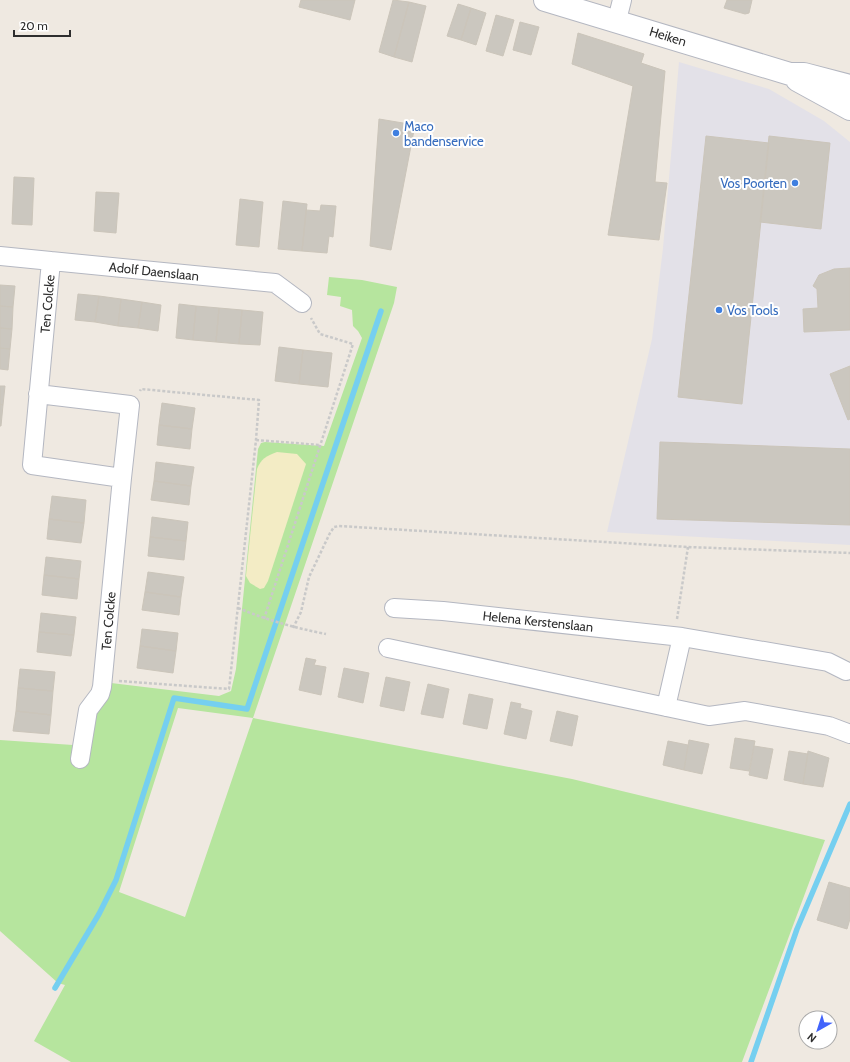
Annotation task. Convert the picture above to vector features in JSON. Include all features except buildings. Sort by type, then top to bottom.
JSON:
[{"type":"main road","name":"Heiken","points":[[545,0],[620,10],[790,74],[804,74],[850,86]]},
{"type":"main road","name":"Heiken","points":[[790,74],[800,83],[850,109]]},
{"type":"street","name":"Adolf Daenslaan","points":[[0,256],[275,283],[302,302]]},
{"type":"street","name":"Ten Colcke","points":[[51,261],[32,465],[122,478]]},
{"type":"street","points":[[38,394],[130,405]]},
{"type":"street","name":"Ten Colcke","points":[[80,759],[88,710],[100,694],[103,680],[130,405]]},
{"type":"street","name":"Helena Kerstenslaan","points":[[394,608],[443,611],[678,636],[828,662],[846,671]]},
{"type":"street","points":[[666,707],[678,636]]},
{"type":"street","points":[[388,648],[708,716],[745,711],[829,726],[850,734]]},
{"type":"path","points":[[264,619],[353,344],[320,334],[302,302]]},
{"type":"path","points":[[103,680],[229,689],[259,400],[142,389],[130,405]]},
{"type":"path","points":[[256,440],[320,445]]},
{"type":"path","points":[[293,628],[302,612],[309,577],[330,533],[334,527],[339,526],[688,546],[850,553]]},
{"type":"path","points":[[678,636],[688,546]]},
{"type":"path","points":[[238,608],[264,619],[293,628],[326,634]]},
{"type":"shaded area","points":[[679,62],[769,89],[824,121],[850,142],[850,545],[607,532],[652,339],[663,248]]},
{"type":"green space","points":[[329,277],[362,280],[397,287],[394,303],[253,718],[572,779],[825,840],[742,1062],[71,1062],[34,1041],[65,985],[58,983],[0,931],[0,740],[73,745],[72,761],[88,764],[95,716],[111,683],[219,696],[231,691],[236,669],[258,449],[261,443],[265,442],[324,446],[362,338],[353,326],[352,310],[340,306],[341,297],[327,295]],"holes":[[[178,708],[253,718],[185,917],[119,892]]]},
{"type":"sand","points":[[277,452],[297,454],[306,464],[268,581],[264,588],[260,589],[250,583],[246,576],[257,469],[264,458]]},
{"type":"waterway","points":[[55,988],[99,914],[116,880],[174,698],[247,709],[381,311]]},
{"type":"waterway","points":[[751,1062],[797,929],[850,804]]},
{"type":"place","name":"Maco bandenservice","points":[[396,133]]},
{"type":"place","name":"Vos Poorten","points":[[795,183]]},
{"type":"place","name":"Vos Tools","points":[[719,310]]}]
